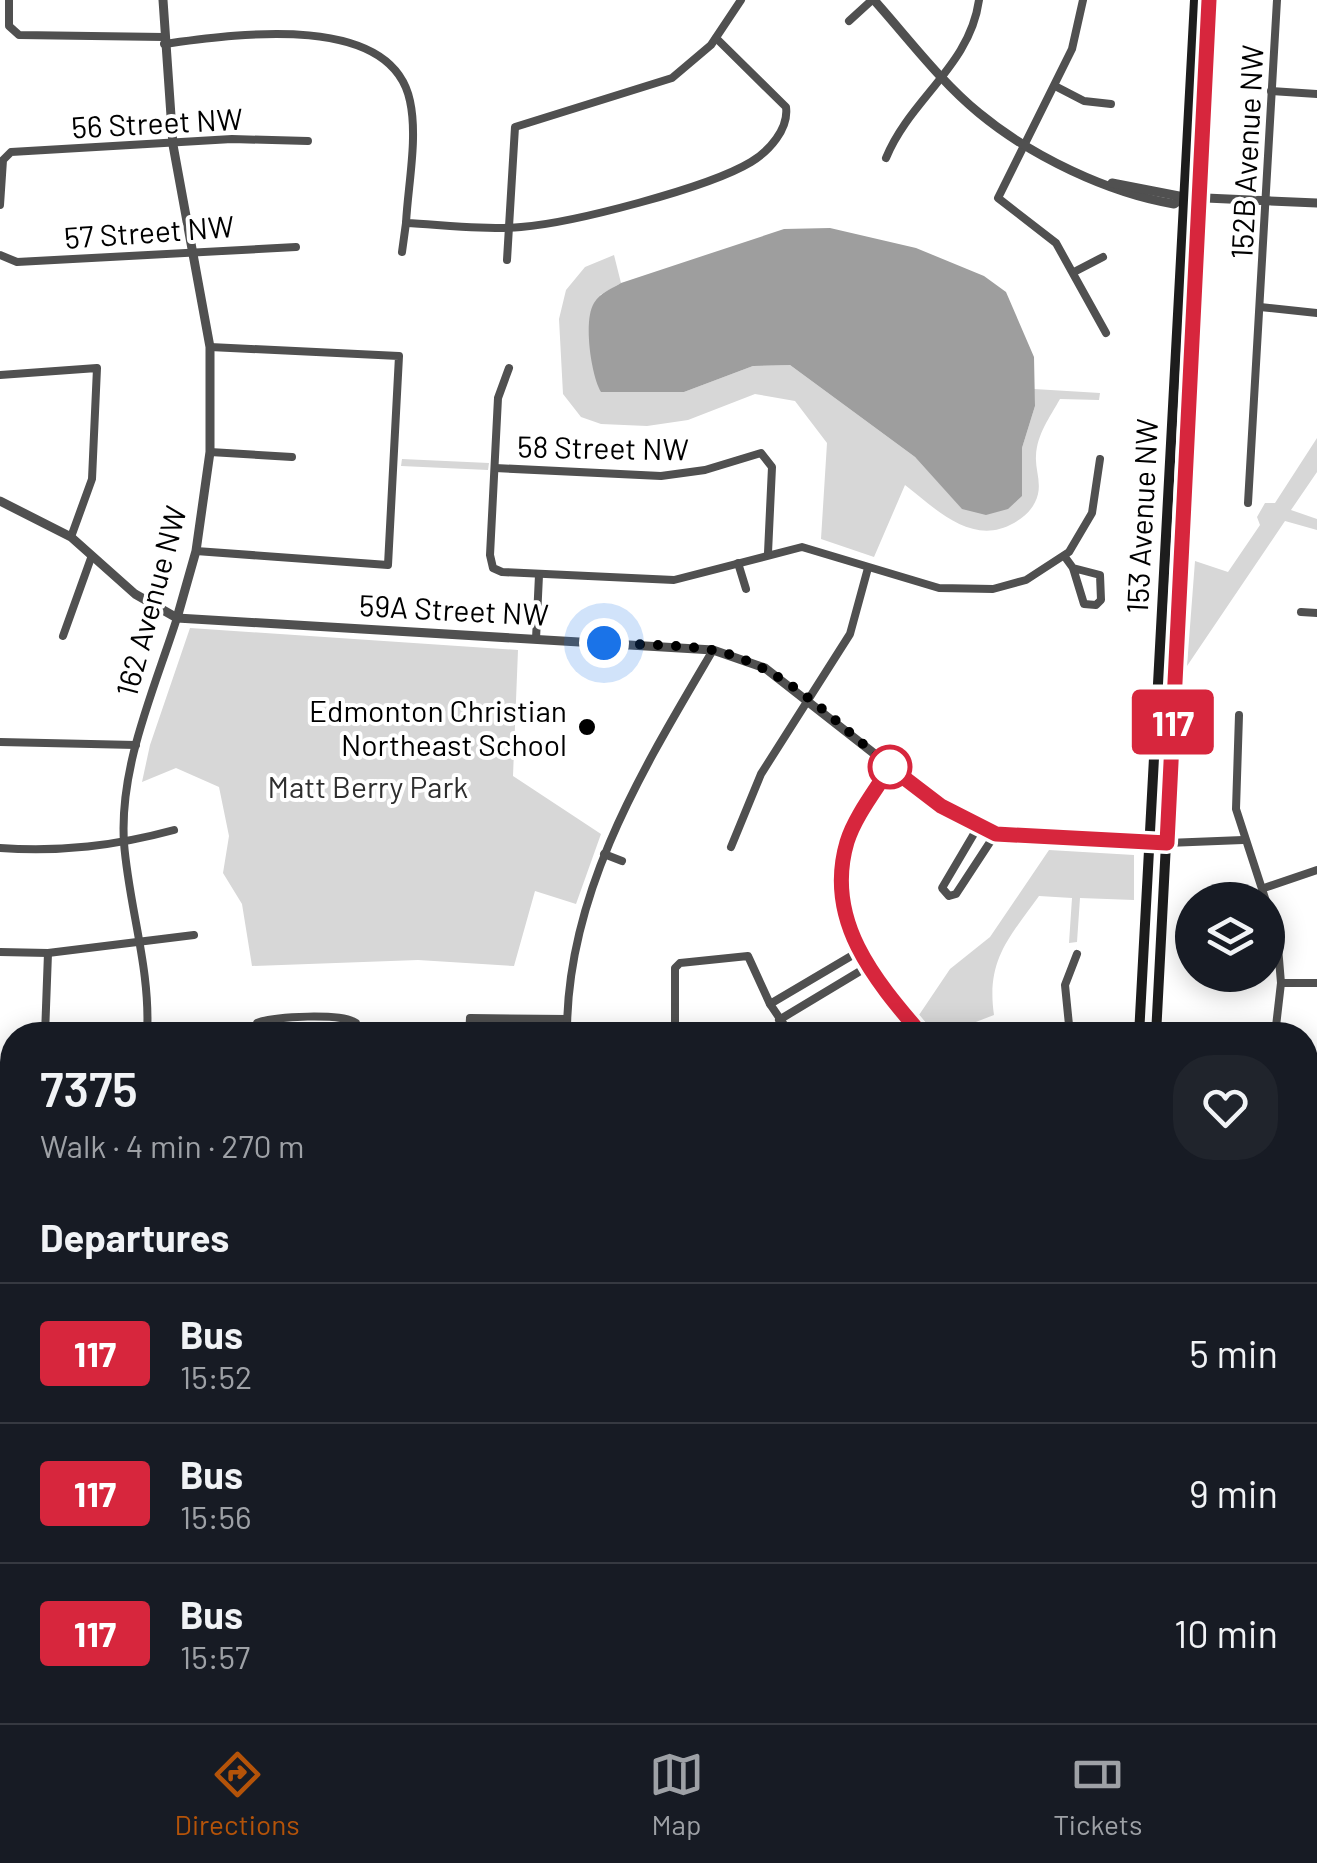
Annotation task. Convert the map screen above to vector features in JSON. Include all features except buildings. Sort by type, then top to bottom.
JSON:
[{"type":"main road","name":"153 Avenue NW","points":[[1141,1022],[1194,0]]},
{"type":"main road","name":"153 Avenue NW","points":[[1157,1022],[1210,0]]},
{"type":"street","points":[[9,0],[8,21],[14,32],[164,41],[250,36],[334,38],[362,45],[382,57],[405,88],[411,104],[402,252]]},
{"type":"street","name":"162 Avenue NW","points":[[146,1022],[142,944],[124,844],[124,799],[136,744],[196,551],[210,452],[210,348],[173,144],[162,0]]},
{"type":"street","points":[[507,260],[515,127],[660,83],[690,66],[716,38],[740,0]]},
{"type":"street","points":[[849,21],[873,0],[942,78],[981,115],[1024,144],[1106,183],[1174,204],[1184,196],[1317,203]]},
{"type":"street","points":[[886,158],[905,120],[970,39],[979,0]]},
{"type":"street","points":[[1083,0],[1076,37],[1055,86],[998,198],[1051,238],[1106,333]]},
{"type":"street","name":"152B Avenue NW","points":[[1248,502],[1277,0]]},
{"type":"street","points":[[406,223],[508,227],[598,212],[730,172],[760,156],[784,126],[786,107],[716,38]]},
{"type":"street","points":[[1055,86],[1089,103],[1111,104]]},
{"type":"street","points":[[1272,91],[1317,94]]},
{"type":"street","name":"56 Street NW","points":[[0,206],[2,165],[8,154],[232,139],[308,141]]},
{"type":"street","name":"57 Street NW","points":[[3,258],[296,248]]},
{"type":"street","points":[[1074,272],[1103,257]]},
{"type":"street","points":[[1260,308],[1317,313]]},
{"type":"street","points":[[196,551],[388,565],[399,356],[210,348]]},
{"type":"street","points":[[0,375],[93,366],[99,374],[92,479],[72,538]]},
{"type":"street","points":[[509,368],[498,398],[493,568],[674,580],[768,553],[809,547],[946,590],[974,591],[1026,580],[1065,557],[1092,514],[1100,460]]},
{"type":"street","points":[[1254,414],[1266,414]]},
{"type":"street","points":[[210,452],[292,457]]},
{"type":"street","name":"58 Street NW","points":[[495,468],[661,476],[704,470],[753,454],[766,456],[772,468],[768,553]]},
{"type":"street","name":"59A Street NW","points":[[0,501],[72,538],[135,594],[178,618],[713,650],[765,668],[809,698],[890,767],[978,827],[996,834],[1167,843],[1243,840]]},
{"type":"street","points":[[1065,557],[1074,568],[1084,604],[1096,605],[1101,600],[1100,576],[1080,566],[1074,568]]},
{"type":"street","points":[[63,636],[92,558]]},
{"type":"street","points":[[738,563],[746,589]]},
{"type":"street","points":[[730,847],[760,774],[850,634],[868,568]]},
{"type":"street","points":[[536,639],[539,574]]},
{"type":"street","points":[[1300,612],[1317,613]]},
{"type":"street","points":[[470,1022],[470,1018],[566,1020],[571,961],[604,854],[649,760],[713,650]]},
{"type":"street","points":[[1239,715],[1235,797],[1243,840],[1261,882]]},
{"type":"street","points":[[0,742],[136,744]]},
{"type":"street","points":[[890,767],[848,840],[841,885],[844,917],[858,952],[911,1022]]},
{"type":"street","points":[[978,827],[946,876],[942,888],[949,896],[956,894],[996,834]]},
{"type":"street","points":[[0,848],[75,850],[124,844],[174,830]]},
{"type":"street","points":[[604,854],[622,861]]},
{"type":"street","points":[[1282,882],[1317,870]]},
{"type":"street","points":[[0,952],[48,953],[194,935]]},
{"type":"street","points":[[770,1004],[858,952]]},
{"type":"street","points":[[46,1022],[48,953]]},
{"type":"street","points":[[1069,1022],[1065,985],[1077,954]]},
{"type":"street","points":[[675,1022],[675,968],[680,963],[748,956],[779,1020],[867,968]]},
{"type":"street","points":[[1285,983],[1317,984]]},
{"type":"street","points":[[1277,1022],[1279,992]]},
{"type":"street","points":[[261,1022],[270,1018],[350,1018],[355,1022]]},
{"type":"green space","points":[[614,255],[621,283],[600,295],[684,392],[753,366],[790,365],[915,457],[962,508],[1022,496],[1022,448],[1035,406],[1034,389],[1100,393],[1099,400],[1060,399],[1037,448],[1037,499],[1018,520],[999,529],[969,528],[942,514],[905,485],[874,557],[821,539],[827,443],[795,401],[755,394],[688,420],[647,426],[601,424],[581,417],[563,394],[559,319],[566,290],[585,267]]},
{"type":"green space","points":[[1317,438],[1317,472],[1291,510],[1317,519],[1317,530],[1285,521],[1187,666],[1195,561],[1228,572],[1260,525],[1257,517],[1265,503],[1275,503]]},
{"type":"green space","points":[[402,459],[489,463],[488,470],[401,466]]},
{"type":"green space","name":"Matt Berry Park","points":[[190,628],[518,650],[513,776],[601,834],[576,904],[535,891],[514,966],[418,960],[252,966],[242,904],[223,873],[229,836],[219,787],[176,768],[142,782],[150,745]]},
{"type":"green space","points":[[1049,850],[1134,855],[1134,900],[1080,898],[1077,942],[1069,943],[1072,898],[1039,896],[1009,938],[997,964],[992,996],[994,1015],[976,1022],[925,1022],[919,1015],[950,969],[990,937]]},
{"type":"shaded area","points":[[830,228],[916,248],[984,276],[1006,292],[1034,357],[1035,406],[1022,448],[1022,496],[1008,509],[986,515],[962,509],[915,457],[790,365],[753,366],[684,392],[601,392],[591,361],[589,322],[594,303],[603,294],[621,283],[784,229]]},
{"type":"bus line","name":"117","points":[[911,1022],[858,952],[844,917],[841,885],[848,840],[890,767],[941,806],[996,834],[1167,843],[1209,0]]},
{"type":"place","name":"Edmonton Christian Northeast School","points":[[587,727]]},
{"type":"route","points":[[604,643],[713,650],[765,668],[809,698],[890,767]]}]
